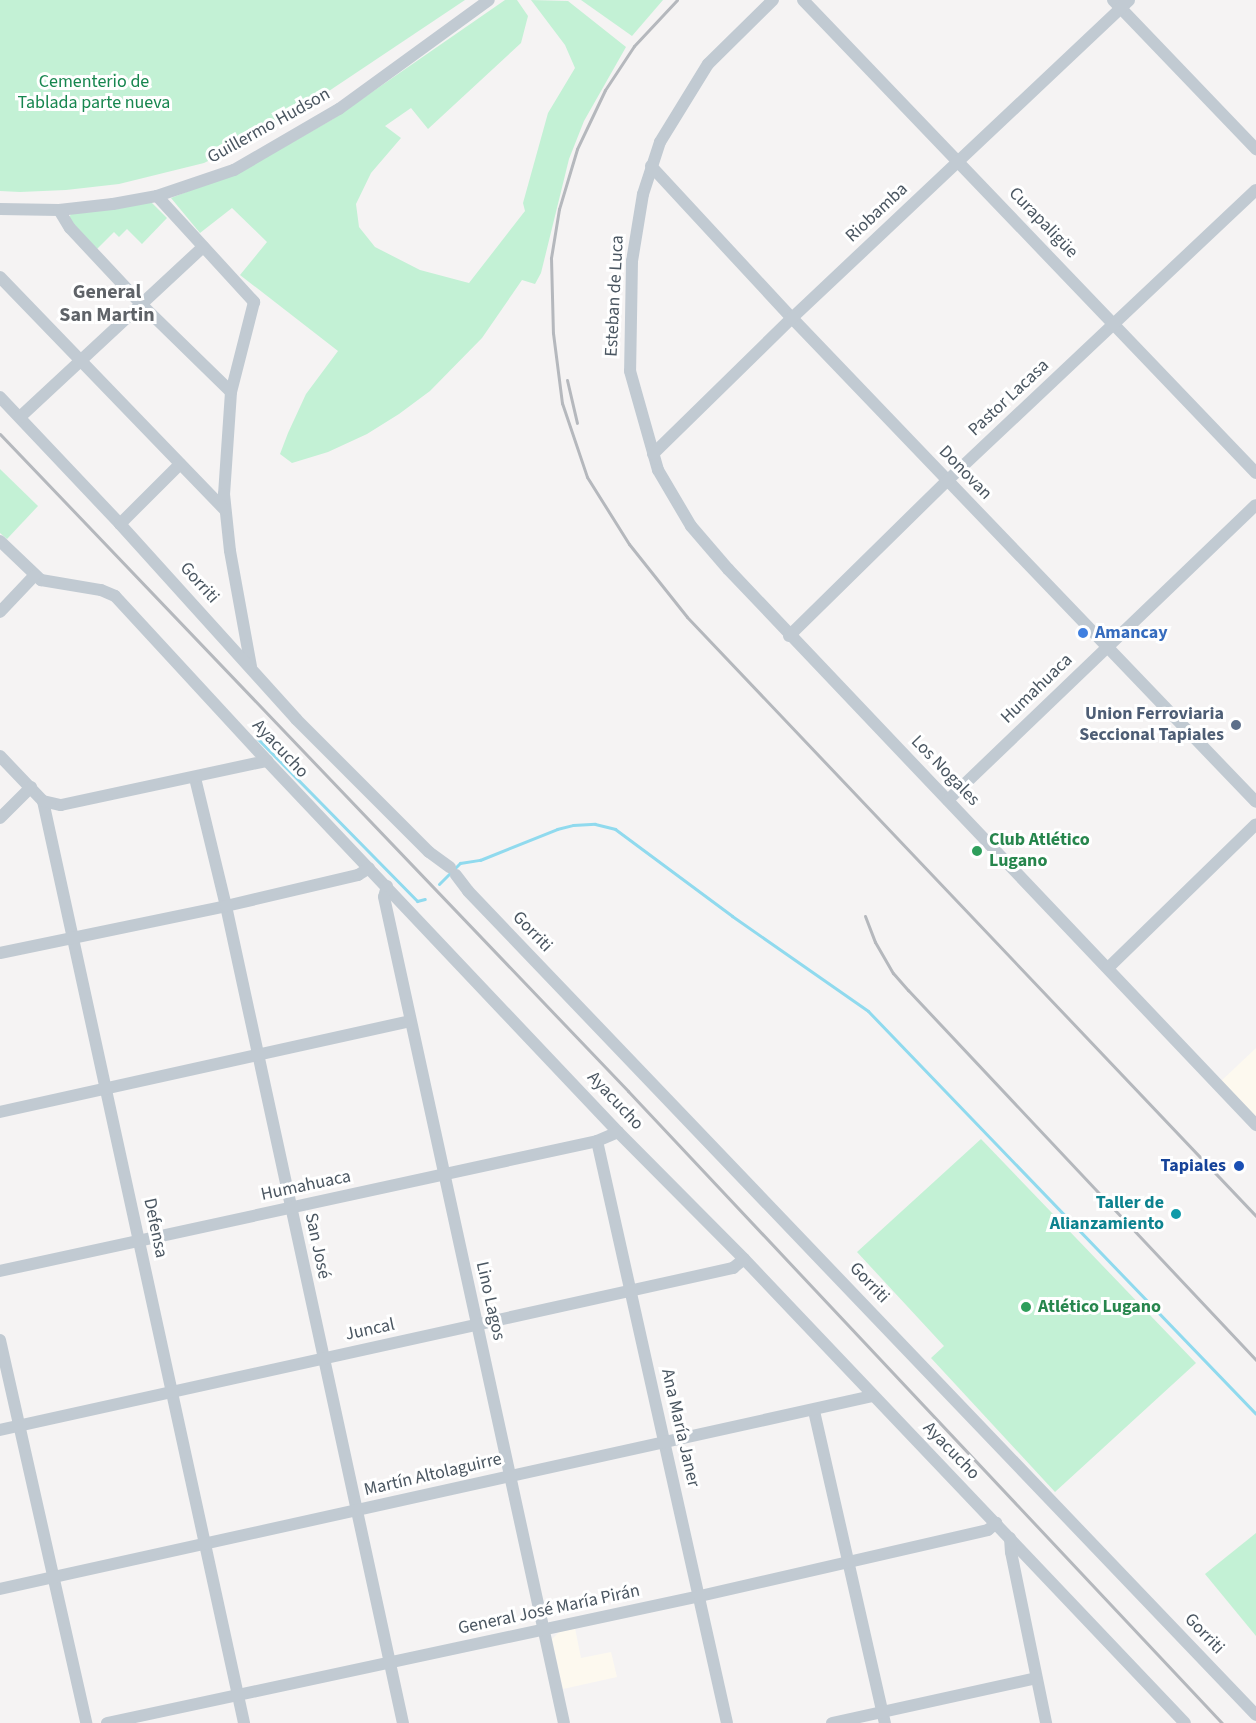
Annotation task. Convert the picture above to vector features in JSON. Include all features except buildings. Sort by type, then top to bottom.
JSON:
[{"type":"street","name":"Guillermo Hudson","points":[[0,209],[59,210],[157,196],[234,170],[274,149],[339,109],[489,0]]},
{"type":"street","name":"Esteban de Luca","points":[[653,454],[632,381],[630,358],[632,261],[637,225],[651,166],[660,142],[708,64],[773,0]]},
{"type":"street","name":"Curapaligüe","points":[[803,0],[1115,323],[1256,473]]},
{"type":"street","points":[[1120,3],[1256,149]]},
{"type":"street","name":"Riobamba","points":[[653,454],[792,318],[958,162],[1120,3]]},
{"type":"street","name":"Donovan","points":[[651,166],[792,318],[1256,802]]},
{"type":"street","name":"Pastor Lacasa","points":[[789,636],[948,480],[1256,190]]},
{"type":"street","points":[[157,196],[252,297],[254,308],[231,392],[225,510],[251,667]]},
{"type":"street","points":[[59,210],[70,228],[142,305],[231,392]]},
{"type":"street","points":[[20,417],[203,247]]},
{"type":"street","points":[[0,277],[225,510]]},
{"type":"street","name":"Gorriti","points":[[0,397],[120,524],[296,719],[429,852],[453,871],[468,891],[1256,1715]]},
{"type":"street","name":"Los Nogales","points":[[653,454],[672,496],[691,526],[789,636],[1256,1125]]},
{"type":"street","points":[[120,524],[180,464]]},
{"type":"street","name":"Humahuaca","points":[[948,800],[1256,505]]},
{"type":"street","points":[[0,541],[34,576],[0,612]]},
{"type":"street","name":"Ayacucho","points":[[34,576],[51,582],[101,590],[115,597],[618,1132],[744,1259],[1185,1723]]},
{"type":"street","name":"Defensa","points":[[0,756],[43,801],[244,1723]]},
{"type":"street","points":[[43,801],[61,805],[267,761]]},
{"type":"street","name":"San José","points":[[195,778],[226,906],[355,1511],[403,1723]]},
{"type":"street","points":[[0,818],[31,787]]},
{"type":"street","points":[[1108,968],[1256,824]]},
{"type":"street","points":[[0,953],[226,906],[358,875],[369,868]]},
{"type":"street","name":"Lino Lagos","points":[[387,886],[384,897],[410,1021],[564,1723]]},
{"type":"street","points":[[0,1112],[410,1021]]},
{"type":"street","name":"Humahuaca","points":[[0,1271],[597,1141],[618,1132]]},
{"type":"street","name":"Ana María Janer","points":[[597,1141],[727,1723]]},
{"type":"street","name":"Juncal","points":[[0,1430],[733,1268],[744,1259]]},
{"type":"street","points":[[0,1340],[86,1723]]},
{"type":"street","name":"Martín Altolaguirre","points":[[0,1589],[814,1411],[873,1396]]},
{"type":"street","points":[[814,1411],[884,1717]]},
{"type":"street","name":"General José María Pirán","points":[[107,1723],[700,1596],[988,1530],[996,1523]]},
{"type":"street","points":[[1010,1538],[1046,1723]]},
{"type":"street","points":[[832,1723],[884,1717],[1036,1678]]},
{"type":"shaded area","points":[[1256,1048],[1256,1122],[1219,1083]]},
{"type":"shaded area","points":[[575,1628],[581,1658],[611,1652],[617,1677],[563,1689],[552,1639],[559,1632]]},
{"type":"green space","name":"Cementerio de Tablada parte nueva","points":[[0,0],[465,0],[302,109],[253,139],[204,163],[119,184],[20,192],[0,191]]},
{"type":"green space","points":[[505,0],[517,0],[528,16],[521,43],[428,129],[411,108],[385,126],[401,138],[371,173],[356,204],[359,227],[375,247],[420,270],[469,283],[525,211],[523,203],[548,113],[575,68],[565,45],[531,0],[568,1],[626,47],[584,121],[569,159],[541,273],[535,284],[522,280],[482,338],[430,391],[367,434],[328,452],[292,463],[280,454],[288,433],[306,394],[338,351],[240,275],[267,242],[232,208],[200,233],[171,198],[245,169],[333,119]]},
{"type":"green space","points":[[581,0],[663,0],[632,36]]},
{"type":"green space","points":[[150,201],[167,218],[142,244],[127,229],[119,237],[114,232],[97,249],[69,219],[71,213]]},
{"type":"green space","points":[[0,469],[38,506],[7,539],[0,533]]},
{"type":"green space","name":"Atlético Lugano","points":[[981,1139],[1196,1363],[1055,1492],[931,1358],[944,1346],[857,1252]]},
{"type":"green space","points":[[1256,1533],[1256,1636],[1205,1574]]},
{"type":"waterway","points":[[256,737],[417,901],[425,899]]},
{"type":"waterway","points":[[439,884],[460,863],[480,860],[557,829],[573,825],[595,824],[615,829],[732,916],[868,1011],[1256,1414]]},
{"type":"railway","points":[[677,0],[634,46],[605,90],[577,149],[559,209],[551,258],[553,333],[562,403],[587,477],[629,544],[687,617],[1256,1216]]},
{"type":"railway","points":[[567,380],[577,423]]},
{"type":"railway","points":[[0,434],[628,1091],[1222,1723]]},
{"type":"railway","points":[[865,916],[875,942],[893,973],[1256,1360]]},
{"type":"place","name":"Amancay","points":[[1083,633]]},
{"type":"place","name":"Union Ferroviaria Seccional Tapiales","points":[[1236,725]]},
{"type":"place","name":"Club Atlético Lugano","points":[[977,851]]},
{"type":"place","name":"Tapiales","points":[[1239,1166]]},
{"type":"place","name":"Taller de Alianzamiento","points":[[1176,1214]]},
{"type":"place","name":"Atlético Lugano","points":[[1026,1307]]},
{"type":"district","name":"General San Martin","points":[[107,304]]}]
